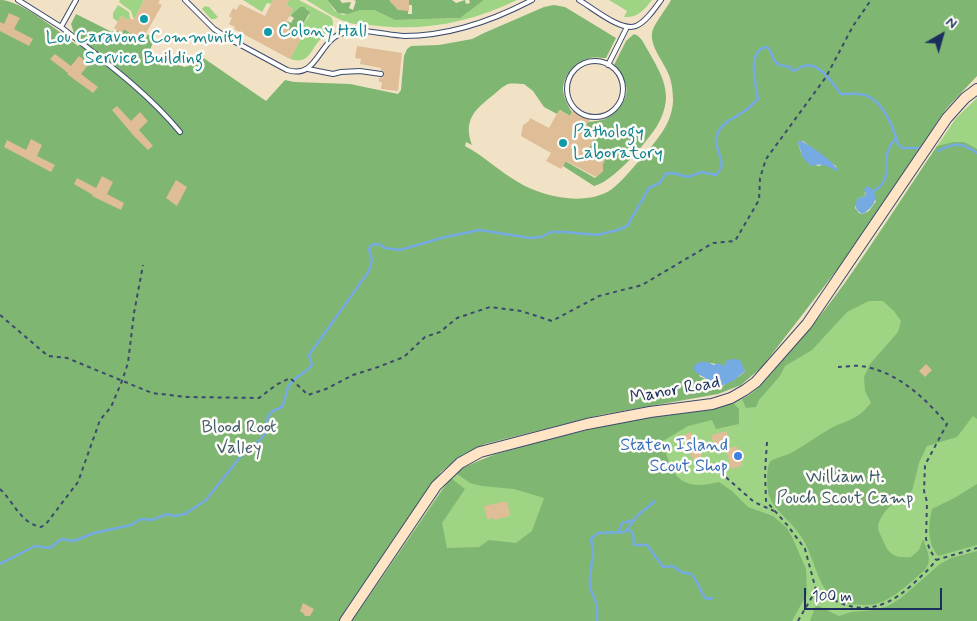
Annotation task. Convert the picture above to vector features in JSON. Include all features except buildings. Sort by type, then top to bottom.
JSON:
[{"type":"street","name":"Manor Road","points":[[345,621],[436,486],[453,468],[469,457],[504,445],[587,424],[650,412],[712,404],[731,398],[756,382],[807,324],[947,118],[965,98],[977,89]]},
{"type":"lane","points":[[18,0],[61,27],[127,78],[146,94],[180,132]]},
{"type":"lane","points":[[61,27],[76,0]]},
{"type":"lane","points":[[186,0],[214,29],[226,37],[287,70],[301,72],[308,69],[333,37],[345,32],[404,36],[446,32],[470,27],[503,15],[532,0]]},
{"type":"lane","points":[[579,0],[619,25],[629,27],[642,23],[661,0]]},
{"type":"lane","points":[[608,65],[629,27]]},
{"type":"lane","points":[[596,61],[608,65],[617,73],[622,84],[620,102],[612,111],[601,116],[595,117],[583,114],[573,106],[568,95],[570,76],[584,64],[596,61]]},
{"type":"lane","points":[[308,69],[332,74],[360,71],[381,74]]},
{"type":"path","points":[[0,315],[48,356],[67,358],[152,393],[187,397],[243,398],[258,398],[290,378],[308,395],[326,389],[353,375],[378,368],[404,356],[425,337],[440,332],[457,318],[490,307],[521,310],[552,322],[599,296],[642,285],[713,242],[735,241],[759,200],[760,178],[766,160],[826,77],[853,26],[871,0]]},
{"type":"path","points":[[0,489],[29,523],[40,527],[46,524],[78,482],[100,420],[111,407],[128,363],[133,319],[143,265]]},
{"type":"path","points":[[838,367],[860,366],[881,371],[897,379],[930,404],[946,424],[925,464],[926,539],[936,560]]},
{"type":"path","points":[[767,442],[766,501],[805,549],[816,590],[831,600],[848,607],[875,607],[901,594],[931,567],[936,560],[977,548]]},
{"type":"path","points":[[720,472],[754,502],[776,512]]},
{"type":"path","points":[[798,621],[816,590]]},
{"type":"green space","name":"Blood Root Valley","points":[[0,0],[9,1],[30,11],[78,46],[82,42],[75,36],[71,24],[76,14],[112,32],[116,33],[117,30],[122,32],[124,29],[139,38],[142,33],[146,34],[155,38],[147,57],[185,67],[202,57],[266,101],[285,80],[350,84],[398,94],[401,90],[404,56],[407,49],[411,46],[439,45],[472,39],[544,7],[554,5],[565,7],[616,38],[606,58],[592,58],[580,62],[575,65],[565,79],[563,90],[566,102],[572,112],[570,116],[560,110],[557,114],[544,107],[533,91],[524,84],[508,84],[475,111],[469,129],[472,145],[466,142],[465,146],[511,178],[528,187],[551,196],[577,199],[590,198],[612,189],[650,148],[666,126],[672,110],[672,86],[668,73],[653,44],[652,33],[671,0],[977,0],[977,76],[946,109],[856,245],[762,367],[741,385],[718,394],[600,415],[485,444],[462,455],[441,472],[398,532],[339,621],[0,621]],"holes":[[[803,141],[837,167],[833,169],[826,165],[819,166],[807,161],[802,155],[798,143]],[[864,192],[876,201],[869,211],[863,214],[859,213],[855,208],[858,198],[866,196]],[[711,363],[724,366],[726,363],[742,366],[745,371],[722,387],[713,385],[710,381],[699,376]]]},
{"type":"green space","points":[[120,0],[144,0],[134,20],[131,11],[119,2]]},
{"type":"green space","points":[[243,0],[273,0],[271,4],[267,3],[262,12]]},
{"type":"green space","points":[[289,0],[299,0],[331,17],[333,21],[333,28],[318,42],[307,57],[301,60],[290,59],[302,36],[302,26],[309,16],[308,9],[300,7],[289,16],[293,9],[286,5]]},
{"type":"green space","points":[[306,0],[327,0],[335,11],[343,15],[360,10],[374,10],[395,20],[459,18],[484,0],[517,0],[482,15],[464,20],[427,26],[389,27],[350,23],[331,15]]},
{"type":"green space","points":[[327,0],[340,0],[342,3],[351,2],[349,8],[353,10],[356,1],[354,0],[391,0],[391,3],[395,3],[398,10],[408,8],[408,14],[412,14],[412,5],[409,5],[409,0],[452,0],[456,3],[465,0],[466,4],[470,3],[469,0],[484,0],[460,18],[395,20],[374,10],[360,10],[348,14],[338,13]]},
{"type":"green space","points":[[609,0],[652,0],[637,15],[624,17],[627,11]]},
{"type":"green space","points":[[118,5],[129,12],[130,18],[128,20],[121,16],[118,22],[113,18],[113,13]]},
{"type":"green space","points":[[205,6],[209,7],[218,17],[211,19],[202,9]]},
{"type":"green space","points":[[300,7],[304,7],[310,12],[302,26],[302,36],[284,26],[287,21],[291,23],[294,18],[291,16],[288,18]]},
{"type":"green space","points":[[634,34],[642,40],[664,82],[666,97],[662,116],[645,142],[619,170],[602,183],[594,186],[563,166],[565,161],[595,178],[603,171],[605,159],[588,150],[598,132],[586,125],[588,122],[607,118],[619,108],[624,100],[626,86],[614,65],[626,41]]},
{"type":"green space","name":"William H. Pouch Scout Camp","points":[[977,98],[977,621],[352,621],[439,493],[461,469],[495,454],[601,427],[717,408],[745,398],[760,386],[804,337],[839,292],[956,118]]},
{"type":"green space","points":[[964,142],[977,149],[977,419],[973,416],[957,437],[927,446],[919,463],[912,491],[890,507],[878,525],[885,544],[890,552],[896,556],[911,557],[919,550],[923,539],[929,559],[925,570],[897,594],[880,602],[872,605],[846,603],[837,600],[826,590],[804,542],[769,496],[768,469],[770,462],[791,453],[833,427],[854,418],[871,403],[865,391],[864,377],[870,364],[898,332],[901,321],[883,301],[869,301],[847,312],[812,350],[785,366],[780,376],[759,400],[756,407],[746,408],[742,399],[764,382],[805,335],[864,256],[937,146]]},
{"type":"green space","points":[[733,403],[739,409],[739,424],[716,429],[712,420],[688,426],[663,441],[666,453],[674,472],[686,483],[706,485],[719,482],[732,491],[748,507],[773,516],[787,528],[806,569],[807,594],[792,621],[352,621],[451,478],[465,489],[442,523],[447,548],[479,547],[489,540],[516,543],[532,531],[544,498],[514,489],[470,483],[456,473],[461,469],[496,454],[558,437],[625,422],[701,411]]},
{"type":"green space","points":[[977,484],[977,545],[938,556],[929,534],[932,509]]},
{"type":"green space","points":[[977,551],[977,621],[810,621],[816,605],[839,616],[851,612],[874,610],[888,606],[901,598],[940,564],[951,558]]},
{"type":"water","points":[[799,140],[820,153],[838,170],[822,165],[811,166],[803,158],[798,143]]},
{"type":"water","points":[[868,186],[874,193],[875,200],[871,208],[863,214],[857,210],[856,203],[858,198],[866,196],[864,189]]},
{"type":"water","points":[[727,360],[740,360],[745,371],[733,381],[717,388],[694,370],[694,366],[701,362],[714,365],[718,363],[724,366]]},
{"type":"waterway","points":[[0,564],[35,546],[50,548],[61,539],[74,541],[94,533],[131,525],[141,519],[152,520],[167,514],[174,516],[185,514],[206,500],[244,452],[258,442],[265,434],[268,416],[273,411],[282,407],[290,384],[312,365],[309,355],[369,271],[372,260],[369,250],[371,245],[379,244],[385,248],[400,250],[445,237],[480,230],[530,238],[541,237],[551,232],[597,235],[627,226],[649,188],[660,183],[665,174],[673,173],[688,177],[702,172],[716,175],[721,165],[716,140],[719,131],[724,124],[747,109],[758,99],[754,77],[754,61],[756,54],[761,49],[767,47],[776,62],[790,67],[793,71],[804,66],[810,65],[815,67],[830,79],[841,94],[862,94],[872,98],[887,115],[898,144],[902,148],[918,148]]},
{"type":"waterway","points":[[874,191],[884,181],[887,154],[896,138]]},
{"type":"waterway","points":[[938,151],[958,144],[977,153]]},
{"type":"waterway","points":[[597,621],[597,605],[590,588],[593,552],[591,539],[598,533],[625,532],[637,516],[655,501]]},
{"type":"waterway","points":[[618,533],[622,523],[635,520]]},
{"type":"waterway","points":[[628,529],[633,533],[634,545],[647,545],[663,567],[673,566],[681,572],[691,574],[705,598],[713,598]]},
{"type":"place","name":"Lou Caravone Community Service Building","points":[[144,19]]},
{"type":"place","name":"Colony Hall","points":[[268,32]]},
{"type":"place","name":"Pathology Laboratory","points":[[563,143]]},
{"type":"place","name":"Staten Island Scout Shop","points":[[738,456]]}]
